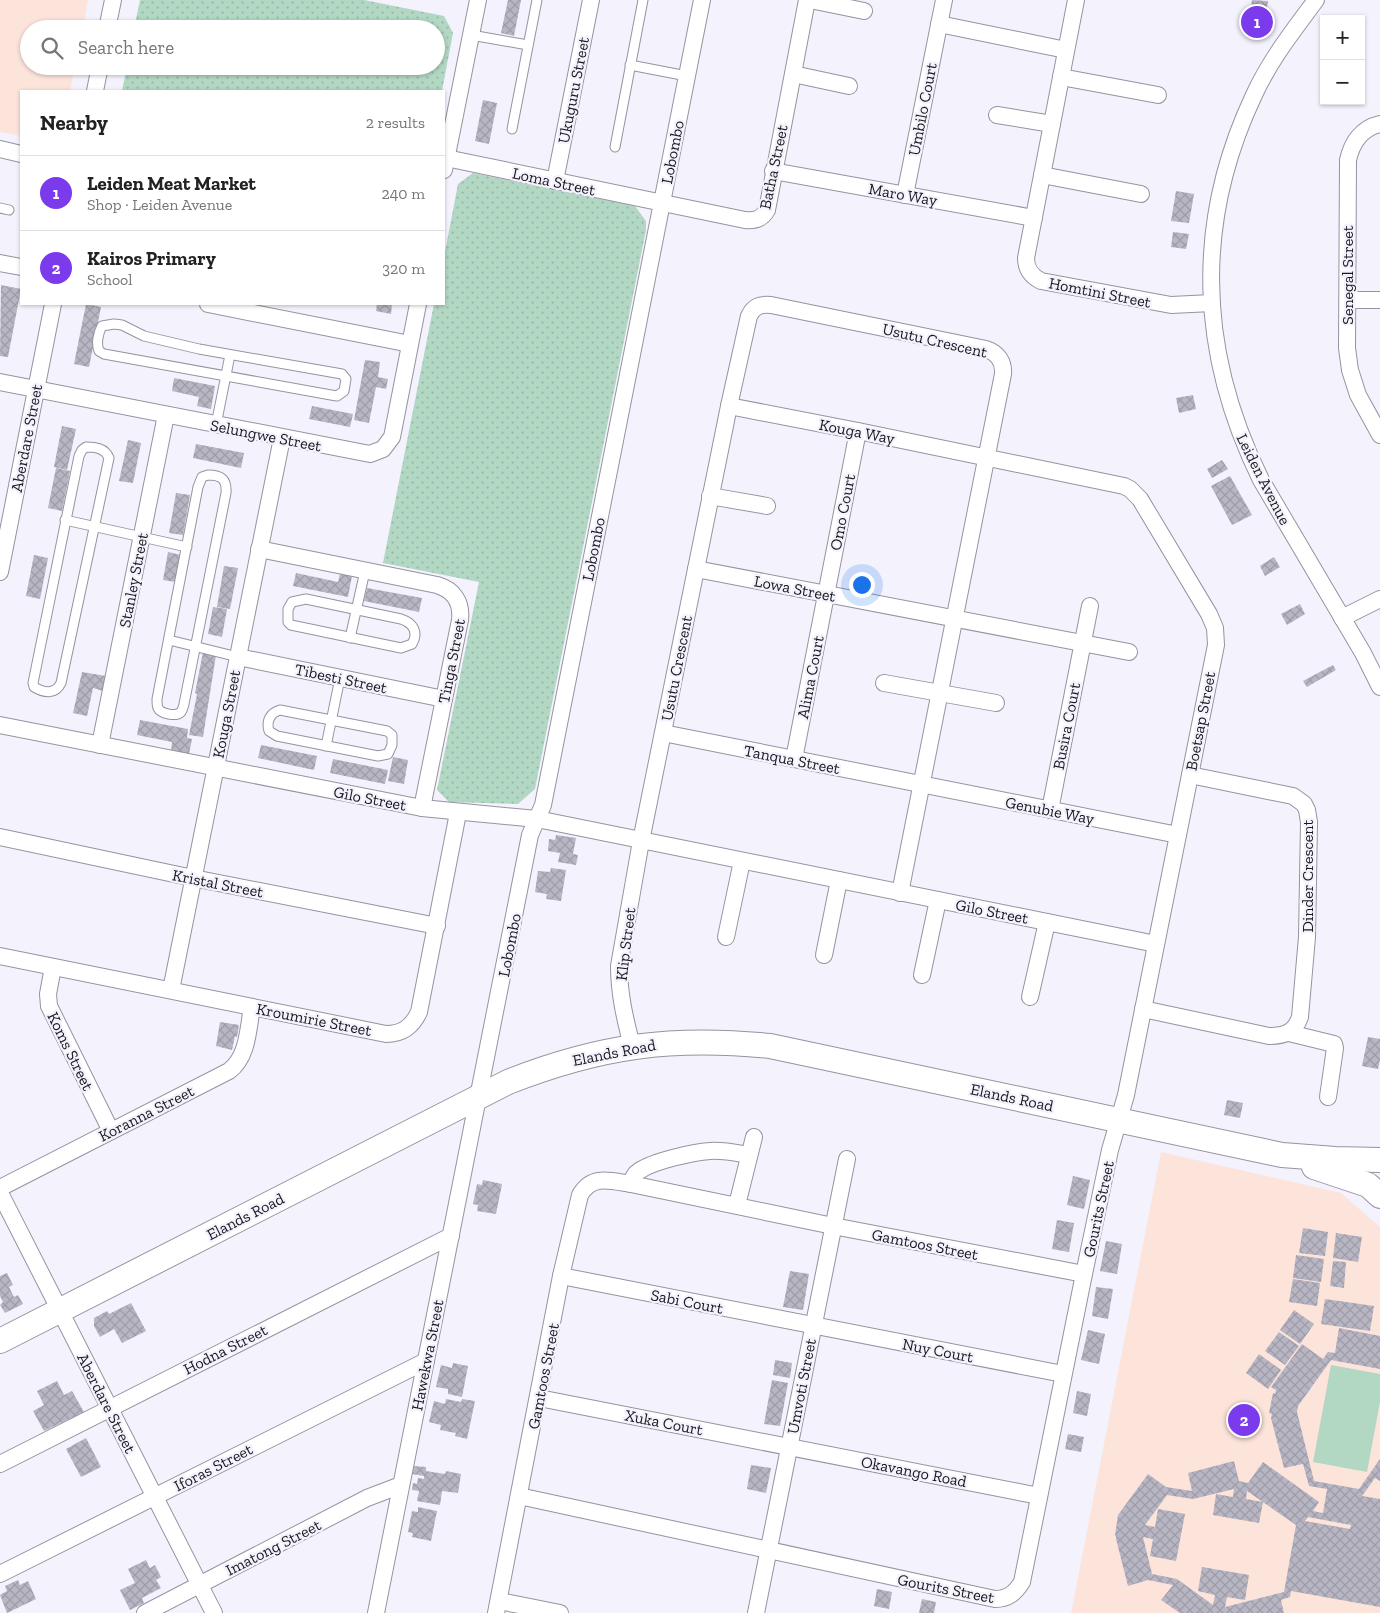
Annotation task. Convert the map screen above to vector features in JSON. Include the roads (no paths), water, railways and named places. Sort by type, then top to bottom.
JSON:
[{"type":"street","points":[[110,20],[113,0]]},
{"type":"street","points":[[445,164],[478,0]]},
{"type":"street","name":"Ukuguru Street","points":[[555,181],[591,0]]},
{"type":"street","name":"Lobombo","points":[[479,1097],[530,835],[543,805],[702,0]]},
{"type":"street","name":"Batha Street","points":[[662,203],[752,221],[764,215],[767,210],[773,171],[809,0],[864,11]]},
{"type":"street","name":"Umbilo Court","points":[[905,195],[944,0]]},
{"type":"street","name":"Homtini Street","points":[[1076,0],[1026,263],[1030,273],[1041,281],[1171,305],[1212,303]]},
{"type":"street","name":"Leiden Avenue","points":[[1316,1],[1291,32],[1271,62],[1254,94],[1237,136],[1220,196],[1214,232],[1212,303],[1220,365],[1234,417],[1248,453],[1261,480],[1363,653],[1380,687]]},
{"type":"street","points":[[939,24],[1066,50]]},
{"type":"street","points":[[793,74],[849,86]]},
{"type":"street","points":[[95,90],[98,75]]},
{"type":"street","points":[[1061,77],[1158,95]]},
{"type":"street","points":[[997,115],[1052,124]]},
{"type":"street","name":"Senegal Street","points":[[1380,124],[1358,136],[1353,143],[1348,160],[1347,348],[1350,370],[1358,395],[1380,435]]},
{"type":"street","points":[[0,149],[20,154]]},
{"type":"street","name":"Loma Street","points":[[445,164],[555,181],[662,203]]},
{"type":"street","name":"Maro Way","points":[[773,171],[1034,218]]},
{"type":"street","points":[[1042,176],[1142,194]]},
{"type":"street","points":[[0,263],[20,267]]},
{"type":"street","points":[[1348,300],[1380,300]]},
{"type":"street","name":"Aberdare Street","points":[[0,572],[53,305]]},
{"type":"street","points":[[218,305],[238,307],[410,344]]},
{"type":"street","name":"Selungwe Street","points":[[0,382],[370,454],[383,449],[392,437],[418,305]]},
{"type":"street","name":"Usutu Crescent","points":[[641,841],[710,496],[752,310],[757,306],[764,305],[799,311],[986,349],[996,354],[1003,368],[900,893]]},
{"type":"street","name":"Kouga Way","points":[[729,406],[986,458]]},
{"type":"street","name":"Stanley Street","points":[[100,745],[166,415]]},
{"type":"street","name":"Omo Court","points":[[826,594],[858,431]]},
{"type":"street","name":"Kouga Street","points":[[170,990],[282,438]]},
{"type":"street","name":"Boetsap Street","points":[[986,458],[1117,483],[1130,489],[1140,499],[1209,614],[1215,628],[1216,645],[1126,1095],[1119,1119]]},
{"type":"street","points":[[710,496],[767,506]]},
{"type":"street","name":"Tinga Street","points":[[259,549],[445,588],[457,599],[460,606],[460,620],[422,808]]},
{"type":"street","name":"Lowa Street","points":[[696,569],[954,618]]},
{"type":"street","name":"Alima Court","points":[[794,759],[826,594]]},
{"type":"street","points":[[1342,618],[1380,599]]},
{"type":"street","name":"Busira Court","points":[[1050,810],[1090,606]]},
{"type":"street","points":[[954,618],[1129,652]]},
{"type":"street","name":"Tibesti Street","points":[[238,657],[444,699]]},
{"type":"street","points":[[884,683],[996,703]]},
{"type":"street","name":"Gilo Street","points":[[0,725],[422,808],[458,813],[496,814],[536,819],[1156,944]]},
{"type":"street","name":"Tanqua Street","points":[[663,733],[921,784]]},
{"type":"street","name":"Dinder Crescent","points":[[1190,775],[1293,796],[1304,804],[1307,810],[1307,937],[1300,1017],[1298,1023],[1289,1033]]},
{"type":"street","name":"Genubie Way","points":[[921,784],[1178,835]]},
{"type":"street","name":"Kroumirie Street","points":[[0,956],[386,1034],[401,1032],[413,1024],[419,1012],[458,813]]},
{"type":"street","name":"Kristal Street","points":[[0,837],[193,878],[436,926]]},
{"type":"street","name":"Klip Street","points":[[632,1046],[622,1007],[619,987],[619,966],[641,841]]},
{"type":"street","points":[[726,937],[742,861]]},
{"type":"street","points":[[824,955],[839,880]]},
{"type":"street","name":"Gilo Street","points":[[922,975],[938,900]]},
{"type":"street","name":"Gilo Street","points":[[1030,997],[1047,922]]},
{"type":"street","name":"Koms Street","points":[[53,967],[48,994],[49,1006],[111,1131]]},
{"type":"street","name":"Koranna Street","points":[[0,1188],[229,1071],[237,1065],[242,1056],[252,1007]]},
{"type":"street","points":[[1143,1009],[1269,1036],[1289,1033],[1334,1044],[1328,1097]]},
{"type":"street","name":"Elands Road","points":[[0,1341],[508,1082],[553,1065],[600,1052],[632,1046],[701,1041],[770,1046],[1282,1155],[1368,1185],[1380,1195]]},
{"type":"street","name":"Hawekwa Street","points":[[376,1613],[479,1097]]},
{"type":"street","name":"Gourits Street","points":[[519,1496],[995,1600],[1012,1594],[1022,1582],[1062,1374],[1110,1150],[1119,1119]]},
{"type":"street","points":[[737,1205],[754,1137]]},
{"type":"street","points":[[631,1184],[638,1171],[651,1165],[696,1152],[718,1151],[749,1155]]},
{"type":"street","name":"Elands Road","points":[[1282,1155],[1380,1160]]},
{"type":"street","name":"Umvoti Street","points":[[756,1613],[846,1159]]},
{"type":"street","points":[[1380,1168],[1378,1187],[1380,1195]]},
{"type":"street","name":"Gamtoos Street","points":[[497,1607],[539,1398],[561,1276],[580,1195],[590,1183],[598,1181],[631,1184],[833,1226],[1084,1274]]},
{"type":"street","name":"Aberdare Street","points":[[0,1194],[214,1613]]},
{"type":"street","name":"Hodna Street","points":[[0,1464],[451,1236]]},
{"type":"street","name":"Sabi Court","points":[[561,1276],[814,1326]]},
{"type":"street","name":"Nuy Court","points":[[814,1326],[1062,1374]]},
{"type":"street","name":"Iforas Street","points":[[0,1574],[426,1361]]},
{"type":"street","name":"Xuka Court","points":[[539,1398],[789,1447]]},
{"type":"street","name":"Okavango Road","points":[[789,1447],[1039,1496]]},
{"type":"street","name":"Imatong Street","points":[[146,1613],[367,1498],[401,1485]]},
{"type":"street","points":[[497,1607],[560,1613]]},
{"type":"lane","points":[[512,129],[537,0]]},
{"type":"lane","points":[[615,147],[643,0]]},
{"type":"lane","points":[[471,35],[528,45]]},
{"type":"lane","points":[[630,65],[686,76]]},
{"type":"lane","points":[[107,324],[122,326],[144,336],[200,350],[230,355],[342,374],[346,379],[344,392],[337,396],[104,354],[98,348],[100,330],[102,326],[107,324]]},
{"type":"lane","points":[[216,425],[230,355]]},
{"type":"lane","points":[[86,447],[93,447],[104,451],[109,458],[94,527],[61,683],[54,692],[44,691],[34,687],[33,683],[79,456],[86,447]]},
{"type":"lane","points":[[208,474],[217,475],[222,477],[225,482],[226,493],[182,711],[174,714],[166,713],[158,708],[157,699],[169,640],[200,481],[202,477],[208,474]]},
{"type":"lane","points":[[65,520],[141,538],[187,546]]},
{"type":"lane","points":[[350,638],[365,570]]},
{"type":"lane","points":[[306,599],[409,621],[415,632],[412,644],[401,648],[350,638],[291,624],[288,622],[288,609],[292,602],[306,599]]},
{"type":"lane","points":[[169,640],[238,657]]},
{"type":"lane","points":[[326,746],[340,678]]},
{"type":"lane","points":[[280,710],[387,731],[392,735],[392,745],[388,754],[384,756],[326,746],[272,734],[268,726],[270,715],[280,710]]},
{"type":"place","name":"Leiden Meat Market","points":[[1257,22]]},
{"type":"place","name":"Kairos Primary","points":[[1244,1420]]}]
